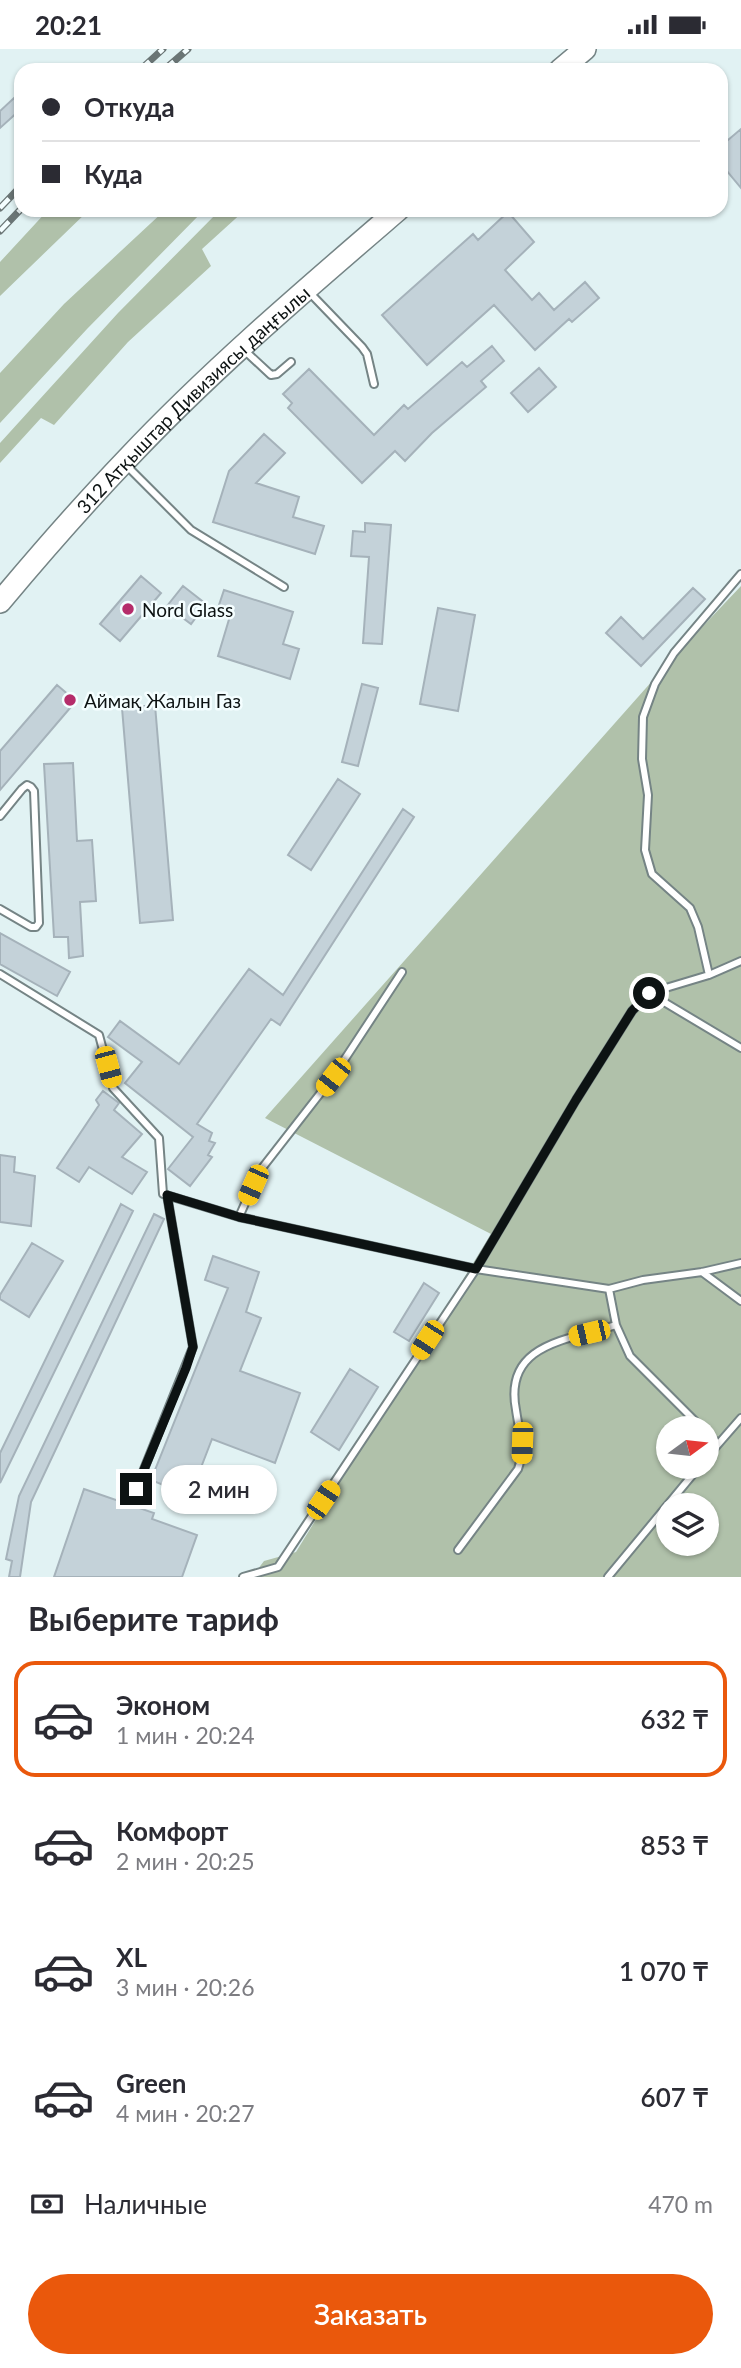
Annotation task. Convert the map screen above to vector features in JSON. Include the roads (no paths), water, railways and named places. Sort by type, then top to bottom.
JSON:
[{"type":"highway","points":[[568,63],[584,49]]},
{"type":"highway","name":"312 Атқыштар Дивизиясы даңғылы","points":[[0,603],[34,560],[124,462],[242,347],[390,217]]},
{"type":"lane","points":[[306,289],[362,347],[367,354],[374,384]]},
{"type":"lane","points":[[242,347],[271,375],[277,374],[291,362]]},
{"type":"lane","points":[[124,462],[191,530],[284,587]]},
{"type":"lane","points":[[709,975],[698,927],[690,908],[652,874],[645,850],[648,795],[642,759],[643,717],[655,684],[674,653],[741,574]]},
{"type":"lane","points":[[0,816],[22,789],[27,785],[32,787],[39,923],[36,927],[31,927],[0,909]]},
{"type":"lane","points":[[243,1577],[278,1567],[476,1269],[632,1011],[649,993],[709,975],[741,961]]},
{"type":"lane","points":[[239,1217],[259,1172],[333,1077],[402,972]]},
{"type":"lane","points":[[0,974],[99,1035],[113,1089],[159,1138],[163,1194],[239,1217],[476,1269],[609,1289],[643,1280],[702,1272],[741,1263]]},
{"type":"lane","points":[[649,993],[741,1048]]},
{"type":"lane","points":[[136,1489],[193,1347],[167,1195]]},
{"type":"lane","points":[[702,1272],[741,1301]]},
{"type":"lane","points":[[609,1289],[616,1325],[630,1356],[690,1416]]},
{"type":"lane","points":[[458,1551],[517,1469],[521,1459],[522,1443],[512,1392],[516,1378],[530,1356],[557,1340],[616,1325]]},
{"type":"lane","points":[[719,1443],[741,1418]]},
{"type":"lane","points":[[608,1577],[689,1479]]},
{"type":"railway","points":[[148,63],[163,49]]},
{"type":"railway","points":[[172,63],[188,49]]},
{"type":"railway","points":[[0,208],[14,193]]},
{"type":"railway","points":[[0,231],[14,216]]},
{"type":"place","name":"Nord Glass","points":[[128,609]]},
{"type":"place","name":"Аймақ Жалын Газ","points":[[70,700]]}]
